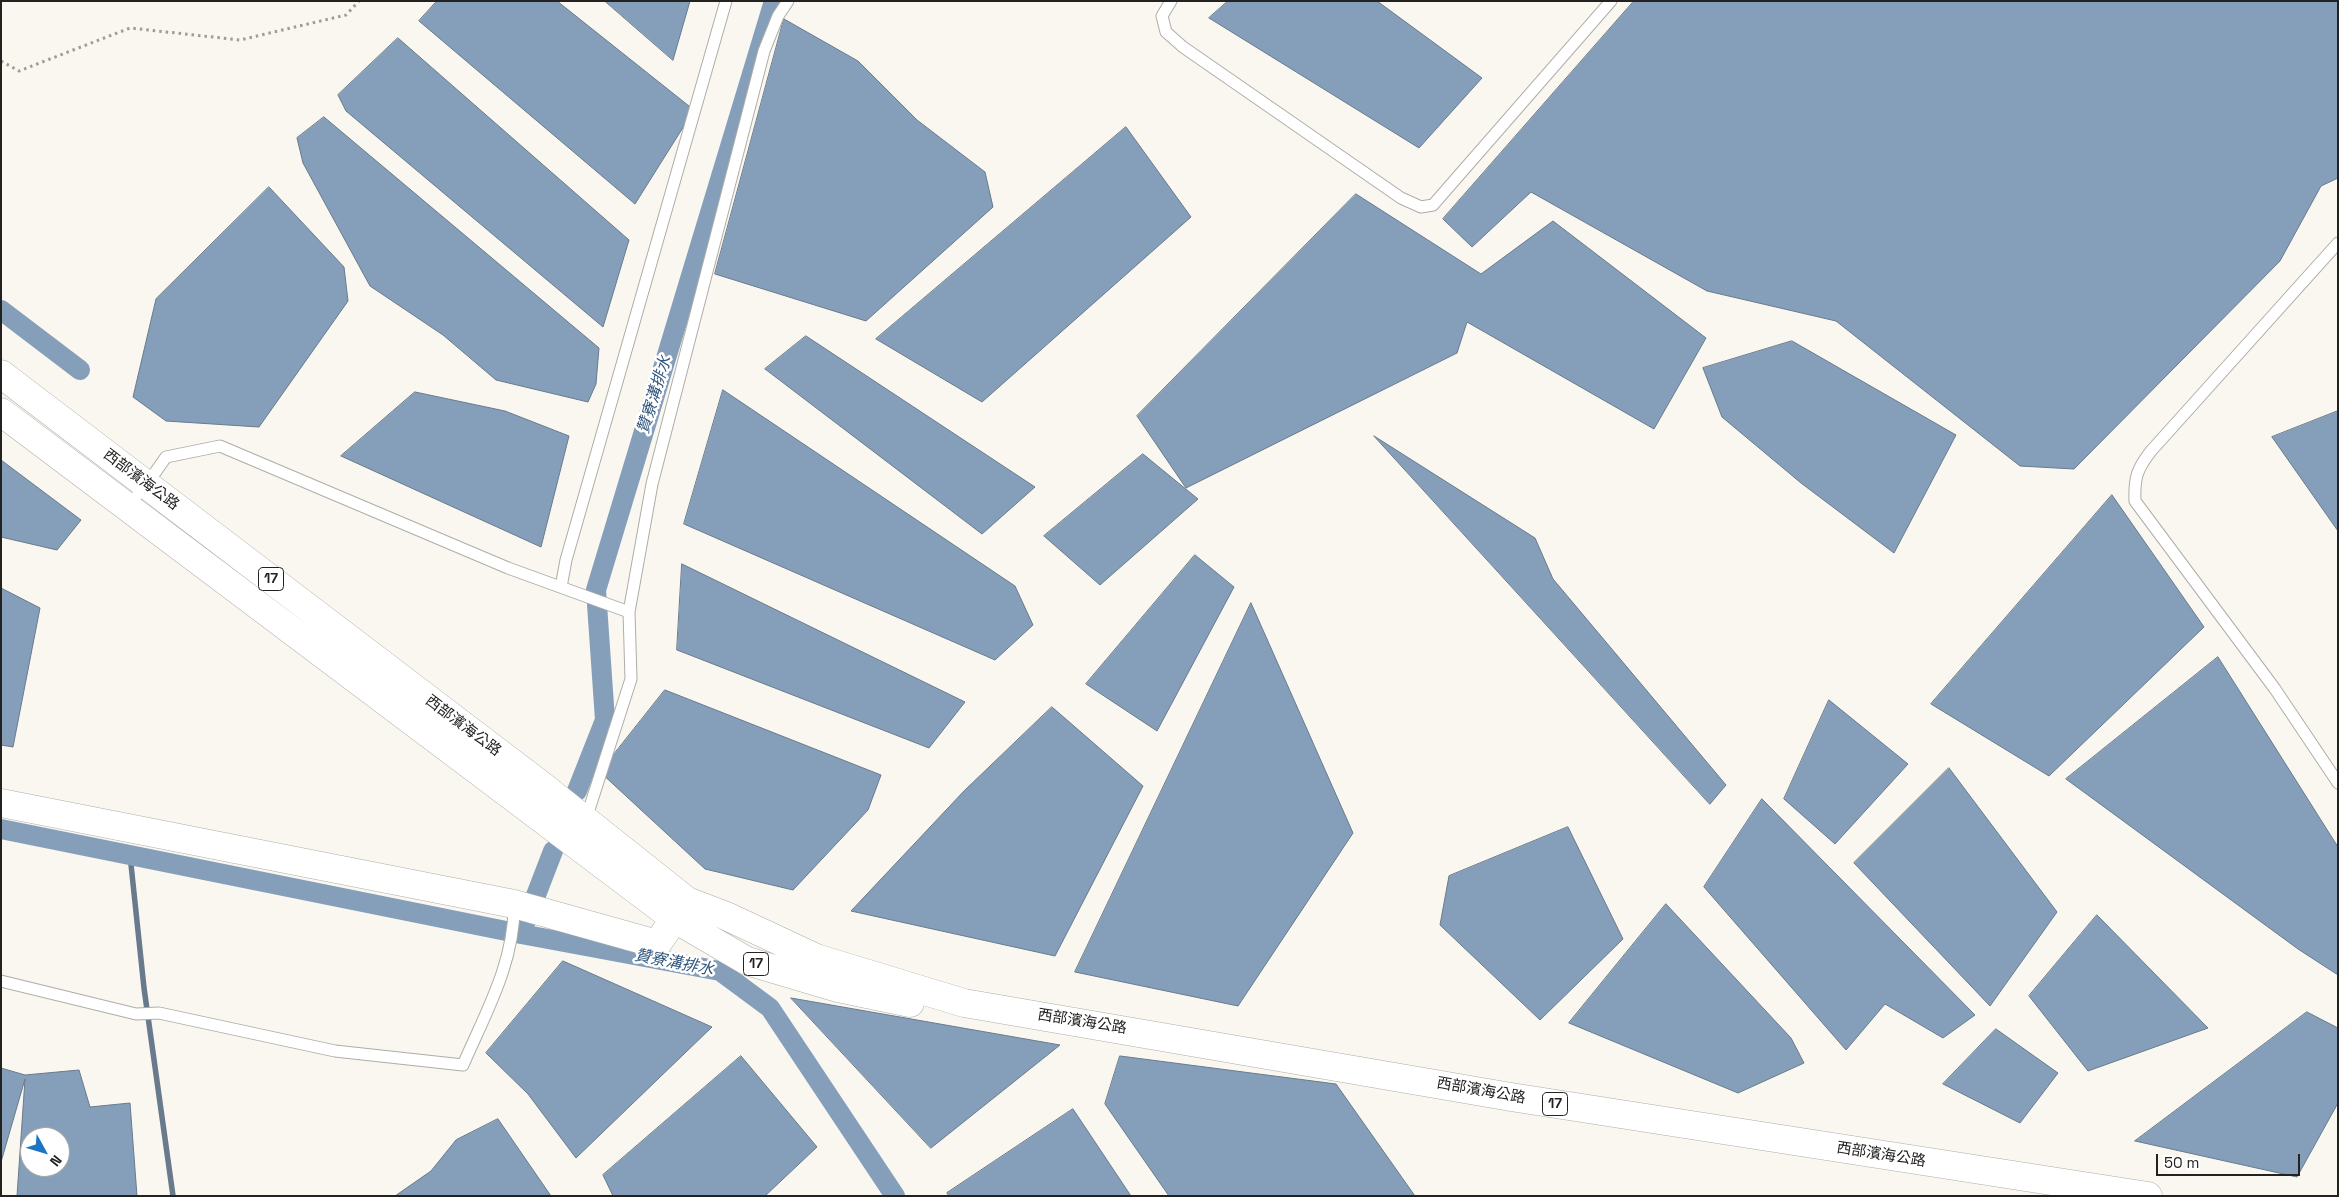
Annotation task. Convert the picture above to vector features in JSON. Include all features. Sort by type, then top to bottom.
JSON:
[{"type":"main road","name":"西部濱海公路","points":[[1,374],[586,819],[681,910]]},
{"type":"main road","name":"西部濱海公路","points":[[1,412],[127,507],[681,910],[724,914],[816,958],[964,1003],[1512,1097],[2148,1196]]},
{"type":"main road","points":[[1,803],[514,911],[556,915],[657,944],[681,910]]},
{"type":"lane","points":[[562,587],[566,560],[726,1]]},
{"type":"lane","points":[[586,819],[631,679],[629,612],[652,484],[764,51],[778,16],[788,1]]},
{"type":"lane","points":[[1171,1],[1162,16],[1166,32],[1183,47],[1401,198],[1421,207],[1433,205],[1611,1]]},
{"type":"lane","points":[[2338,243],[2151,450],[2141,465],[2134,481],[2135,501],[2275,689],[2338,783]]},
{"type":"lane","points":[[127,507],[147,484],[166,457],[220,446],[508,568],[629,612]]},
{"type":"lane","points":[[1,982],[136,1014],[159,1013],[334,1052],[463,1065],[502,976],[510,944],[514,911]]},
{"type":"path","points":[[1,61],[19,71],[130,28],[240,40],[346,15],[359,1]]},
{"type":"water","points":[[437,1],[557,1],[694,110],[635,204],[419,21]]},
{"type":"water","points":[[605,1],[690,1],[673,60]]},
{"type":"water","points":[[1228,1],[1377,1],[1482,78],[1419,148],[1209,18]]},
{"type":"water","points":[[1634,1],[2338,1],[2338,178],[2321,186],[2280,261],[2074,469],[2020,466],[1836,321],[1707,291],[1531,192],[1472,247],[1443,219]]},
{"type":"water","points":[[784,19],[858,61],[917,120],[985,172],[993,207],[866,321],[715,274]]},
{"type":"water","points":[[398,38],[629,240],[603,327],[346,111],[338,95]]},
{"type":"water","points":[[324,117],[599,348],[596,384],[588,402],[496,380],[443,335],[370,286],[303,163],[297,138]]},
{"type":"water","points":[[1126,127],[1191,217],[982,402],[876,339]]},
{"type":"water","points":[[269,187],[344,267],[348,301],[259,427],[166,421],[133,397],[156,299]]},
{"type":"water","points":[[1356,194],[1481,274],[1553,221],[1706,338],[1654,429],[1467,322],[1457,353],[1186,488],[1137,416]]},
{"type":"water","points":[[806,336],[1035,487],[982,534],[765,369]]},
{"type":"water","points":[[1792,341],[1956,435],[1894,553],[1801,483],[1722,417],[1703,368]]},
{"type":"water","points":[[723,390],[1015,586],[1033,625],[995,660],[684,524]]},
{"type":"water","points":[[415,392],[505,411],[569,436],[541,547],[341,456]]},
{"type":"water","points":[[2338,411],[2338,531],[2272,437]]},
{"type":"water","points":[[1374,436],[1535,538],[1553,579],[1726,785],[1710,804]]},
{"type":"water","points":[[1143,454],[1198,499],[1100,585],[1044,536]]},
{"type":"water","points":[[1,460],[81,520],[57,550],[1,537]]},
{"type":"water","points":[[2112,495],[2204,627],[2049,776],[1931,704]]},
{"type":"water","points":[[1195,555],[1234,587],[1157,731],[1086,684]]},
{"type":"water","points":[[682,564],[965,702],[929,748],[677,650]]},
{"type":"water","points":[[1,588],[40,608],[13,747],[1,745]]},
{"type":"water","points":[[1251,603],[1353,833],[1238,1006],[1075,972]]},
{"type":"water","points":[[2218,657],[2338,847],[2338,975],[2298,949],[2066,779]]},
{"type":"water","points":[[665,690],[881,775],[868,810],[793,890],[705,869],[600,772]]},
{"type":"water","points":[[1829,700],[1908,764],[1835,844],[1784,799]]},
{"type":"water","points":[[1052,707],[1143,786],[1055,956],[851,911],[964,791]]},
{"type":"water","points":[[1949,768],[2057,912],[1990,1006],[1854,863]]},
{"type":"water","points":[[1762,799],[1975,1015],[1943,1038],[1885,1004],[1846,1050],[1704,887]]},
{"type":"water","points":[[1568,827],[1623,939],[1540,1020],[1440,925],[1449,876]]},
{"type":"water","points":[[1666,904],[1791,1038],[1804,1063],[1738,1093],[1569,1023]]},
{"type":"water","points":[[2097,915],[2208,1028],[2088,1071],[2029,996]]},
{"type":"water","points":[[563,961],[712,1027],[576,1158],[528,1094],[486,1053]]},
{"type":"water","points":[[791,998],[1060,1045],[931,1148]]},
{"type":"water","points":[[2307,1012],[2338,1028],[2338,1103],[2297,1177],[2135,1141]]},
{"type":"water","points":[[1996,1029],[2058,1073],[2020,1123],[1943,1084]]},
{"type":"water","points":[[741,1056],[817,1147],[765,1196],[613,1196],[603,1175]]},
{"type":"water","points":[[1120,1056],[1336,1084],[1415,1196],[1169,1196],[1105,1104]]},
{"type":"water","points":[[1,1068],[25,1075],[79,1070],[90,1107],[130,1103],[137,1196],[17,1196],[20,1152],[20,1177],[70,1177],[70,1127],[22,1127],[25,1079],[1,1162]]},
{"type":"water","points":[[1073,1109],[1131,1196],[949,1196],[947,1193]]},
{"type":"water","points":[[498,1119],[551,1196],[395,1196],[431,1171],[456,1140]]},
{"type":"waterway","name":"贊寮溝排水","points":[[577,791],[605,720],[596,590],[774,1]]},
{"type":"waterway","points":[[1,310],[80,370]]},
{"type":"waterway","points":[[1,829],[521,934]]},
{"type":"waterway","name":"贊寮溝排水","points":[[553,851],[521,934],[720,971],[770,1008],[895,1196]]},
{"type":"waterway","points":[[130,855],[144,988],[173,1196]]}]
